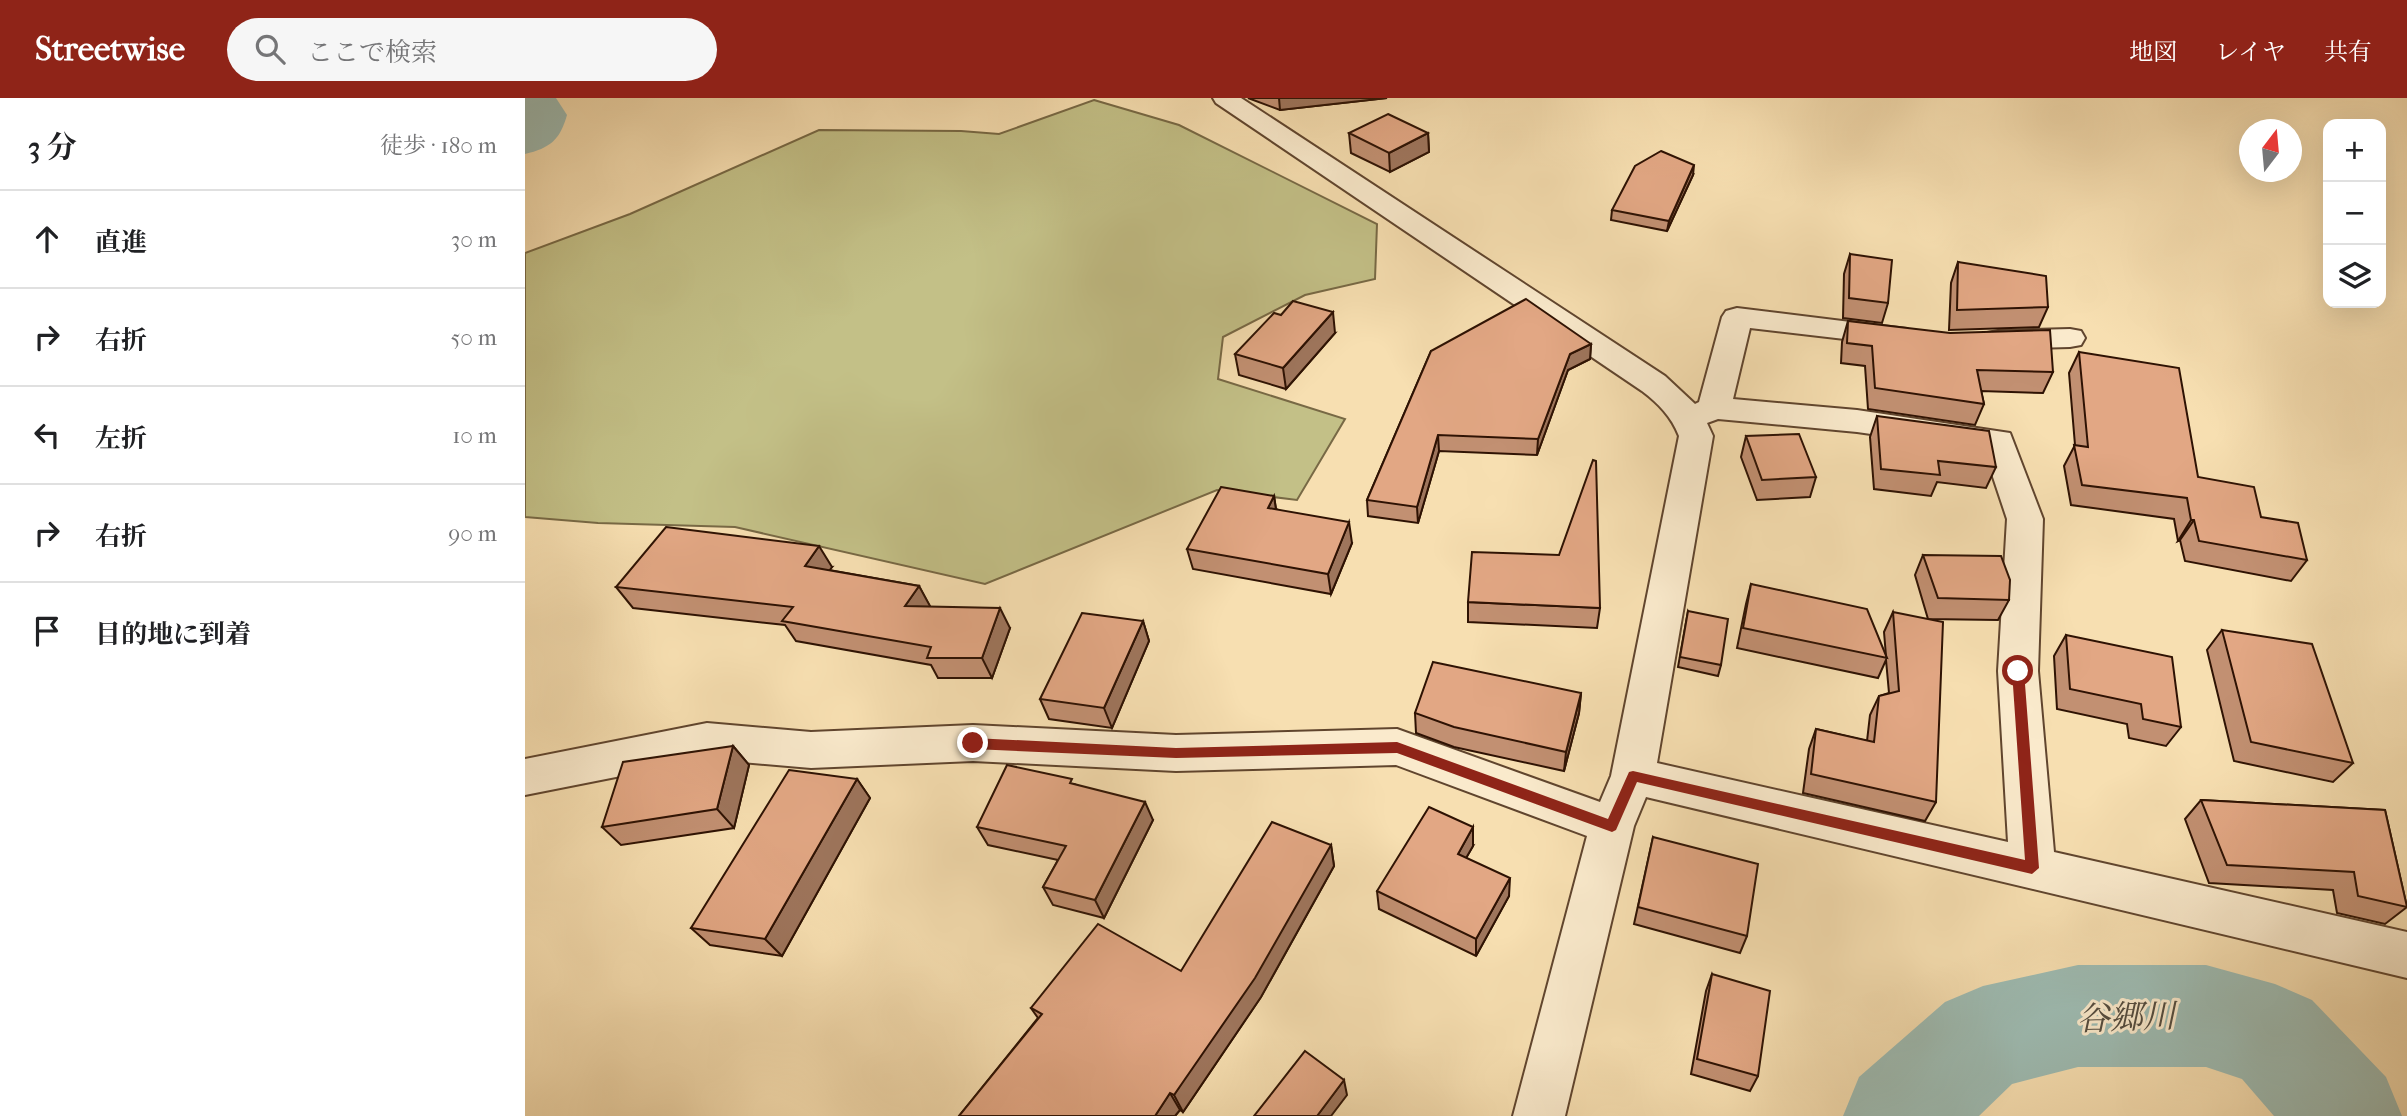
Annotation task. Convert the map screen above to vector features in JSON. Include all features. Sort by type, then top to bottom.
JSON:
[{"type":"street","points":[[1225,98],[1617,361],[1702,413],[1857,421],[1998,441],[2025,519],[2018,671],[2032,868]]},
{"type":"street","points":[[1539,1116],[1612,826],[1633,776],[1696,436],[1737,317],[1929,340]]},
{"type":"street","points":[[1968,341],[2070,338]]},
{"type":"street","points":[[525,777],[707,741],[811,750],[973,743],[1176,753],[1397,747],[1612,826]]},
{"type":"street","points":[[1633,776],[2407,955]]},
{"type":"shaded area","points":[[1094,100],[1179,125],[1377,224],[1375,279],[1305,295],[1223,337],[1218,379],[1345,419],[1297,500],[1217,490],[985,584],[735,527],[598,523],[525,517],[525,253],[630,214],[819,130],[961,131],[999,134]]},
{"type":"building","points":[[1388,114],[1428,133],[1389,153],[1349,133]]},
{"type":"building","points":[[1661,151],[1694,165],[1669,221],[1612,210],[1635,166]]},
{"type":"building","points":[[1850,254],[1892,260],[1888,303],[1849,298]]},
{"type":"building","points":[[1958,262],[2046,276],[2048,307],[1957,310]]},
{"type":"building","points":[[1526,299],[1591,344],[1570,354],[1538,439],[1438,435],[1417,507],[1367,500],[1431,351]]},
{"type":"building","points":[[1293,301],[1333,312],[1283,368],[1235,354],[1274,313],[1281,315]]},
{"type":"building","points":[[1848,321],[1950,333],[2050,330],[2053,372],[1977,370],[1984,404],[1875,388],[1872,346],[1847,343]]},
{"type":"building","points":[[2079,352],[2179,368],[2198,477],[2254,487],[2261,517],[2298,523],[2307,560],[2199,541],[2187,498],[2082,485],[2074,445],[2088,447]]},
{"type":"building","points":[[1877,416],[1989,431],[1996,467],[1938,461],[1940,475],[1881,469]]},
{"type":"building","points":[[1799,434],[1816,477],[1762,480],[1746,436]]},
{"type":"building","points":[[1593,460],[1596,461],[1600,608],[1468,602],[1472,552],[1559,555]]},
{"type":"building","points":[[1221,487],[1274,496],[1268,508],[1349,522],[1328,574],[1187,549]]},
{"type":"building","points":[[666,527],[819,546],[805,566],[919,586],[905,606],[1000,608],[982,658],[927,658],[931,647],[782,621],[793,607],[616,587]]},
{"type":"building","points":[[1923,555],[2001,556],[2010,580],[2009,600],[1938,598]]},
{"type":"building","points":[[1751,584],[1867,609],[1887,658],[1743,628]]},
{"type":"building","points":[[1688,611],[1728,619],[1721,665],[1680,657]]},
{"type":"building","points":[[1893,612],[1943,622],[1936,802],[1811,774],[1816,729],[1874,742],[1879,696],[1899,691]]},
{"type":"building","points":[[1082,613],[1143,621],[1104,708],[1040,699]]},
{"type":"building","points":[[2222,630],[2312,644],[2353,763],[2251,742]]},
{"type":"building","points":[[2066,635],[2172,657],[2181,727],[2143,719],[2141,704],[2070,689]]},
{"type":"building","points":[[1433,662],[1581,693],[1566,752],[1454,727],[1415,713]]},
{"type":"building","points":[[733,746],[717,809],[602,827],[623,762]]},
{"type":"building","points":[[1007,765],[1072,779],[1070,783],[1145,802],[1095,900],[1043,887],[1066,846],[977,827]]},
{"type":"building","points":[[789,770],[857,779],[765,939],[691,928]]},
{"type":"building","points":[[2201,800],[2385,810],[2407,907],[2358,896],[2354,872],[2227,865]]},
{"type":"building","points":[[1429,807],[1473,827],[1458,854],[1510,878],[1476,939],[1377,891]]},
{"type":"building","points":[[1272,822],[1331,845],[1255,978],[1174,1095],[1170,1093],[1155,1116],[959,1116],[1042,1014],[1031,1008],[1098,924],[1181,971]]},
{"type":"building","points":[[1653,837],[1758,864],[1747,936],[1638,907]]},
{"type":"building","points":[[1712,974],[1770,991],[1758,1076],[1697,1059]]},
{"type":"building","points":[[1305,1051],[1344,1080],[1317,1116],[1254,1116]]},
{"type":"waterway","name":"谷郷川","points":[[525,98],[535,105],[541,115],[536,131],[525,138]]},
{"type":"waterway","name":"谷郷川","points":[[1898,1116],[1983,1039],[2078,1016],[2206,1016],[2275,1037],[2347,1116]]},
{"type":"route","points":[[973,743],[1176,753],[1397,747],[1612,826],[1633,776],[2032,868],[2018,671]]}]
